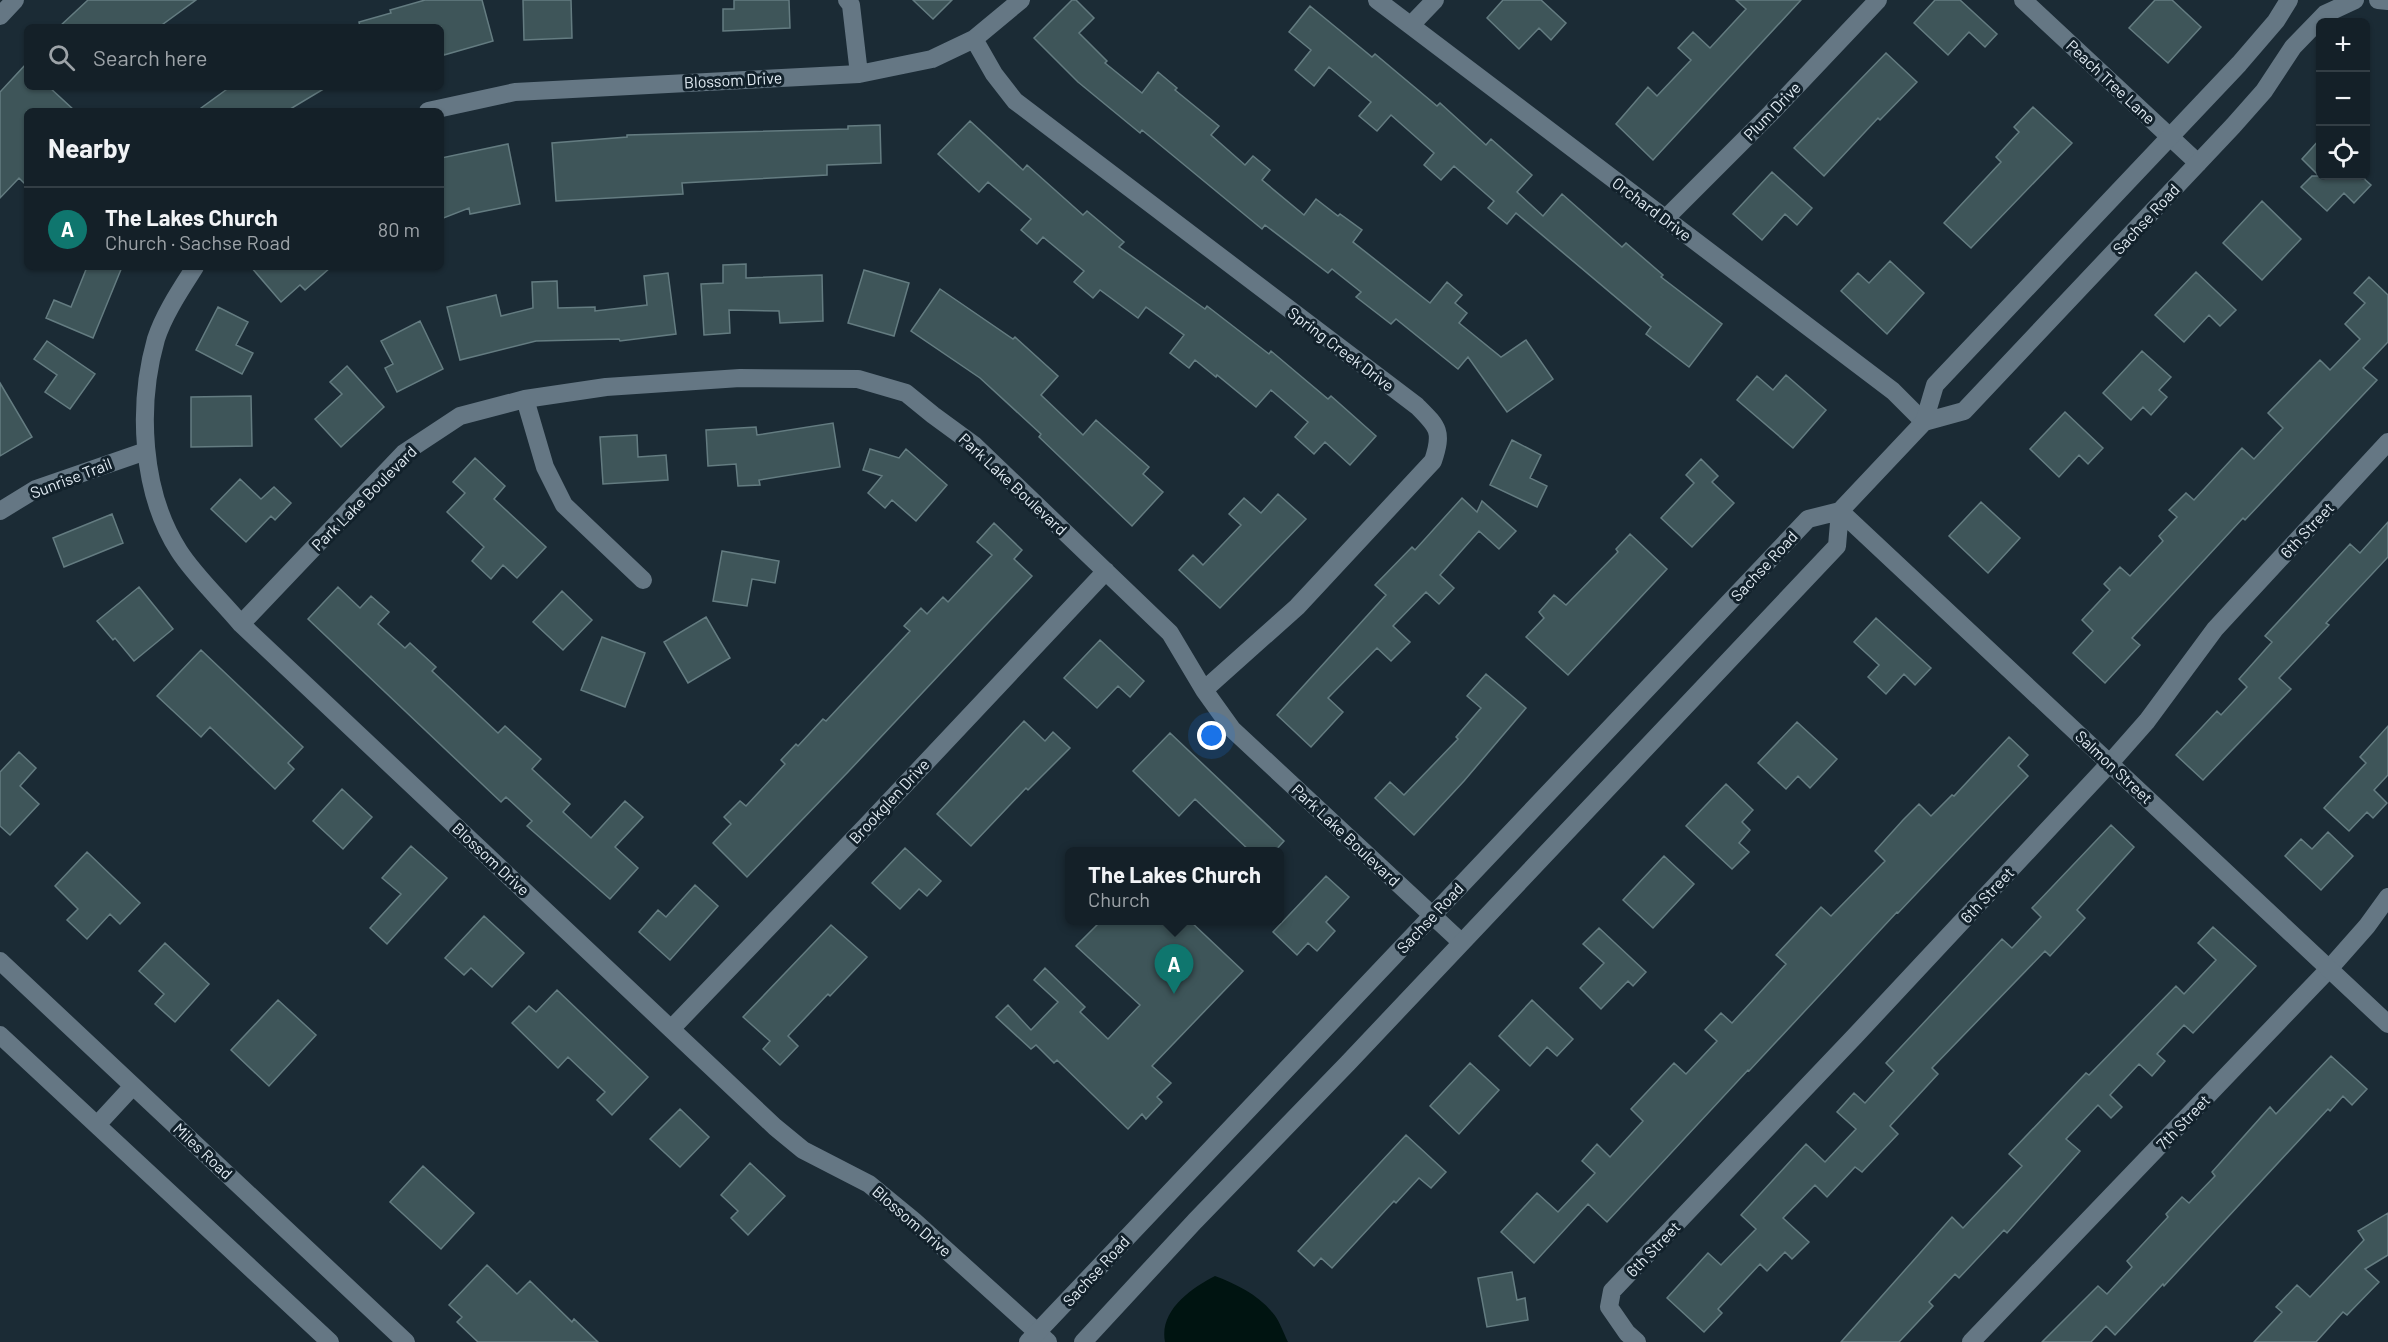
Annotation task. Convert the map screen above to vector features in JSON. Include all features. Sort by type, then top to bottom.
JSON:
[{"type":"street","points":[[0,16],[15,0]]},
{"type":"street","points":[[847,0],[851,5],[859,74]]},
{"type":"street","name":"Blossom Drive","points":[[442,108],[515,92],[859,74],[932,58],[975,39],[1021,0]]},
{"type":"street","name":"Orchard Drive","points":[[1377,0],[1893,391],[1924,422]]},
{"type":"street","points":[[1411,25],[1435,0]]},
{"type":"street","name":"Plum Drive","points":[[1665,219],[1771,113],[1878,0]]},
{"type":"street","name":"Peach Tree Lane","points":[[2023,0],[2198,163]]},
{"type":"street","points":[[1083,1342],[1195,1221],[1348,1063],[1837,546],[1840,511],[1924,422],[1935,385],[2239,64],[2276,21],[2289,0]]},
{"type":"street","name":"Sachse Road","points":[[1924,422],[1964,411],[2264,91],[2300,40],[2325,14],[2355,0]]},
{"type":"street","points":[[2378,0],[2388,1]]},
{"type":"street","name":"Spring Creek Drive","points":[[975,39],[994,74],[1015,101],[1417,406],[1437,426],[1440,441],[1433,461],[1297,607],[1204,690]]},
{"type":"street","name":"Blossom Drive","points":[[193,270],[180,289],[157,338],[146,390],[146,451],[162,520],[180,553],[241,624],[671,1029],[803,1150],[869,1184],[914,1221],[1038,1339]]},
{"type":"street","name":"Park Lake Boulevard","points":[[241,624],[404,453],[460,416],[525,399],[606,387],[740,378],[858,379],[906,393],[974,444],[1170,633],[1204,690],[1232,729],[1461,942]]},
{"type":"street","points":[[525,399],[544,467],[564,505],[643,580]]},
{"type":"street","name":"6th Street","points":[[1637,1342],[1627,1333],[1609,1307],[1612,1291],[1855,1036],[2110,763],[2147,721],[2215,629],[2388,442]]},
{"type":"street","name":"Sunrise Trail","points":[[0,511],[36,489],[146,451]]},
{"type":"street","name":"Sachse Road","points":[[1038,1339],[1433,915],[1808,519],[1840,511]]},
{"type":"street","name":"Salmon Street","points":[[1840,511],[2388,1024]]},
{"type":"street","name":"Brookglen Drive","points":[[671,1029],[1106,571]]},
{"type":"street","name":"7th Street","points":[[1971,1342],[2329,969],[2367,926],[2388,897]]},
{"type":"street","name":"Miles Road","points":[[0,961],[406,1342]]},
{"type":"street","points":[[0,1035],[330,1342]]},
{"type":"street","points":[[97,1125],[134,1086]]},
{"type":"shaded area","points":[[1215,1276],[1246,1290],[1260,1300],[1277,1318],[1288,1342],[1165,1342],[1164,1331],[1167,1320],[1178,1302],[1196,1287]]},
{"type":"building","points":[[88,0],[196,0],[163,24],[62,24]]},
{"type":"building","points":[[425,0],[482,0],[493,41],[444,55],[444,24],[359,24],[359,22],[391,13],[390,10]]},
{"type":"building","points":[[523,0],[571,0],[572,38],[524,40]]},
{"type":"building","points":[[734,0],[789,0],[790,28],[723,31],[723,9],[734,9]]},
{"type":"building","points":[[913,0],[952,0],[933,19]]},
{"type":"building","points":[[1072,0],[1076,0],[1094,18],[1079,33],[1107,61],[1105,63],[1142,93],[1158,72],[1177,88],[1175,90],[1219,126],[1211,135],[1245,165],[1253,156],[1270,170],[1262,180],[1304,215],[1316,199],[1338,216],[1340,214],[1362,230],[1353,242],[1430,303],[1447,282],[1462,295],[1455,303],[1467,313],[1459,323],[1501,357],[1526,340],[1553,379],[1507,412],[1468,357],[1458,369],[1396,319],[1391,324],[1356,297],[1361,292],[1332,269],[1328,273],[1265,225],[1262,229],[1142,130],[1140,133],[1078,82],[1034,38]]},
{"type":"building","points":[[1503,0],[1541,0],[1566,23],[1551,40],[1539,28],[1519,49],[1487,18]]},
{"type":"building","points":[[1736,0],[1801,0],[1653,160],[1616,124],[1648,87],[1657,96],[1691,60],[1678,48],[1693,32],[1710,48],[1746,9]]},
{"type":"building","points":[[1935,0],[1960,0],[1997,34],[1985,47],[1969,32],[1948,55],[1914,23]]},
{"type":"building","points":[[2155,0],[2172,0],[2201,27],[2168,63],[2129,28]]},
{"type":"building","points":[[1310,6],[1372,57],[1375,54],[1437,106],[1440,103],[1486,145],[1491,139],[1532,175],[1517,192],[1543,216],[1562,194],[1622,247],[1626,243],[1663,275],[1661,277],[1722,324],[1689,367],[1646,334],[1651,327],[1516,213],[1507,224],[1488,208],[1494,201],[1454,166],[1441,180],[1424,165],[1434,153],[1391,115],[1377,131],[1359,116],[1371,102],[1329,67],[1314,86],[1295,70],[1311,50],[1289,32]]},
{"type":"building","points":[[1886,53],[1917,82],[1880,120],[1878,118],[1824,176],[1794,148]]},
{"type":"building","points":[[24,66],[24,90],[52,90],[72,108],[24,108],[24,183],[19,178],[0,198],[0,92]]},
{"type":"building","points":[[226,90],[322,90],[292,108],[201,108]]},
{"type":"building","points":[[2033,107],[2072,143],[1971,248],[1944,223],[2001,162],[1996,157],[2019,132],[2014,127]]},
{"type":"building","points":[[970,121],[1023,170],[1027,165],[1083,215],[1087,211],[1124,242],[1119,247],[1205,309],[1207,306],[1269,354],[1271,351],[1328,399],[1331,396],[1376,436],[1350,465],[1325,442],[1314,454],[1295,437],[1308,422],[1271,390],[1256,407],[1195,360],[1189,368],[1170,353],[1184,335],[1146,307],[1138,318],[1100,290],[1093,298],[1074,282],[1084,271],[1043,237],[1037,244],[1021,230],[1031,219],[988,182],[979,192],[938,154]]},
{"type":"building","points":[[880,125],[881,163],[827,165],[827,175],[682,183],[683,194],[556,201],[552,143],[627,137],[627,135],[848,129],[848,126]]},
{"type":"building","points":[[2316,143],[2316,173],[2302,159]]},
{"type":"building","points":[[508,144],[520,204],[470,214],[469,208],[444,218],[444,157]]},
{"type":"building","points":[[1772,172],[1812,208],[1797,225],[1785,214],[1762,240],[1733,214]]},
{"type":"building","points":[[2312,176],[2316,176],[2316,180],[2365,180],[2371,185],[2354,203],[2344,193],[2327,211],[2301,187]]},
{"type":"building","points":[[2262,201],[2301,239],[2262,280],[2223,243]]},
{"type":"building","points":[[1890,261],[1924,293],[1887,334],[1841,291],[1858,273],[1869,283]]},
{"type":"building","points":[[746,264],[746,278],[822,275],[823,321],[780,323],[779,311],[729,310],[730,333],[704,335],[701,284],[723,283],[723,265]]},
{"type":"building","points":[[86,270],[121,270],[93,338],[46,318],[54,300],[71,307]]},
{"type":"building","points":[[254,270],[328,270],[305,290],[300,285],[281,302]]},
{"type":"building","points":[[864,270],[909,283],[894,336],[848,323]]},
{"type":"building","points":[[2196,272],[2236,310],[2220,326],[2209,315],[2184,342],[2155,315]]},
{"type":"building","points":[[668,273],[676,334],[620,341],[619,339],[536,341],[460,360],[447,307],[496,295],[501,316],[533,308],[532,282],[557,281],[558,308],[595,307],[595,311],[647,305],[644,276]]},
{"type":"building","points":[[2369,277],[2388,295],[2388,342],[2363,368],[2377,380],[2245,520],[2243,518],[2132,638],[2140,645],[2105,683],[2073,653],[2093,631],[2082,620],[2110,590],[2104,584],[2120,567],[2130,576],[2163,541],[2159,536],[2177,517],[2169,510],[2186,493],[2194,500],[2242,448],[2254,459],[2283,428],[2268,413],[2320,360],[2330,370],[2360,339],[2345,324],[2365,303],[2354,293]]},
{"type":"building","points":[[940,289],[1013,339],[1015,337],[1058,376],[1041,395],[1083,435],[1096,420],[1149,467],[1143,474],[1163,492],[1132,526],[1039,437],[1041,434],[980,378],[911,331]]},
{"type":"building","points":[[218,307],[248,322],[236,345],[253,353],[242,374],[196,350]]},
{"type":"building","points":[[420,321],[443,369],[397,392],[385,368],[393,364],[381,341]]},
{"type":"building","points":[[47,341],[95,374],[70,409],[45,392],[57,375],[34,359]]},
{"type":"building","points":[[2142,351],[2171,377],[2159,390],[2167,397],[2151,415],[2143,407],[2131,420],[2103,393]]},
{"type":"building","points":[[347,366],[384,407],[341,447],[315,419],[342,394],[330,382]]},
{"type":"building","points":[[1786,375],[1826,410],[1793,448],[1737,400],[1757,376],[1773,390]]},
{"type":"building","points":[[0,383],[32,437],[0,456]]},
{"type":"building","points":[[251,396],[252,446],[191,447],[191,397]]},
{"type":"building","points":[[2065,412],[2103,448],[2088,464],[2079,455],[2059,477],[2030,449]]},
{"type":"building","points":[[833,423],[840,467],[759,480],[760,485],[738,486],[736,464],[708,466],[706,430],[756,427],[757,435]]},
{"type":"building","points":[[637,435],[638,457],[666,455],[668,480],[603,484],[600,437]]},
{"type":"building","points":[[1512,440],[1541,455],[1530,478],[1547,486],[1537,507],[1490,485]]},
{"type":"building","points":[[870,449],[899,458],[906,449],[947,485],[916,521],[892,500],[885,508],[868,493],[882,476],[863,470]]},
{"type":"building","points":[[475,458],[505,486],[494,499],[546,547],[517,578],[503,565],[491,579],[472,561],[484,547],[447,512],[465,493],[453,482]]},
{"type":"building","points":[[1701,459],[1718,476],[1712,482],[1734,503],[1692,547],[1661,518],[1694,483],[1686,475]]},
{"type":"building","points":[[240,479],[261,499],[274,487],[291,503],[275,520],[271,516],[246,542],[211,509]]},
{"type":"building","points":[[1278,494],[1306,519],[1220,608],[1179,570],[1193,555],[1203,565],[1241,525],[1229,514],[1244,498],[1261,513]]},
{"type":"building","points":[[1462,498],[1477,512],[1482,501],[1516,531],[1499,549],[1479,531],[1440,575],[1454,588],[1439,604],[1426,592],[1393,626],[1410,642],[1391,661],[1377,648],[1328,698],[1343,712],[1311,747],[1277,715],[1386,595],[1375,585],[1412,547],[1415,550]]},
{"type":"building","points":[[1981,502],[2020,538],[1988,573],[1949,536]]},
{"type":"building","points":[[112,514],[123,543],[64,567],[53,538]]},
{"type":"building","points":[[2388,522],[2388,557],[2326,623],[2329,625],[2279,678],[2291,689],[2203,780],[2176,755],[2217,711],[2221,715],[2247,687],[2239,679],[2272,642],[2265,636],[2350,544],[2360,553]]},
{"type":"building","points":[[994,523],[1022,550],[1014,559],[1032,576],[747,877],[713,843],[731,824],[724,817],[740,801],[746,806],[785,764],[781,760],[796,744],[798,746],[823,719],[826,721],[910,631],[904,626],[921,608],[927,614],[943,597],[948,602],[992,555],[977,542]]},
{"type":"building","points":[[1630,534],[1667,569],[1568,675],[1526,637],[1544,618],[1539,612],[1554,595],[1566,605],[1618,552],[1616,549]]},
{"type":"building","points":[[722,551],[779,561],[775,583],[752,579],[747,606],[713,601]]},
{"type":"building","points":[[139,587],[173,629],[134,661],[97,621]]},
{"type":"building","points":[[338,587],[360,608],[371,596],[389,612],[378,624],[405,648],[410,643],[436,667],[432,671],[498,733],[505,726],[541,759],[532,769],[570,804],[563,812],[591,838],[625,801],[643,817],[615,847],[638,868],[610,899],[527,826],[532,821],[506,797],[501,802],[308,619]]},
{"type":"building","points":[[562,591],[592,620],[563,650],[533,622]]},
{"type":"building","points":[[706,617],[730,658],[688,683],[664,642]]},
{"type":"building","points":[[1876,618],[1931,668],[1915,685],[1904,674],[1886,694],[1868,677],[1879,665],[1854,642]]},
{"type":"building","points":[[602,637],[645,653],[625,707],[581,690]]},
{"type":"building","points":[[1100,640],[1144,681],[1130,697],[1118,686],[1097,708],[1064,678]]},
{"type":"building","points":[[201,650],[303,747],[288,763],[294,769],[275,789],[210,727],[201,737],[157,696]]},
{"type":"building","points":[[1486,674],[1526,708],[1414,835],[1375,798],[1390,782],[1404,795],[1458,739],[1456,737],[1481,708],[1467,696]]},
{"type":"building","points":[[1024,721],[1045,741],[1053,732],[1070,748],[1028,790],[1026,788],[971,846],[937,814]]},
{"type":"building","points":[[1797,722],[1837,759],[1810,788],[1798,776],[1786,789],[1758,763]]},
{"type":"building","points":[[2388,726],[2388,775],[2374,790],[2387,803],[2373,818],[2367,812],[2349,831],[2324,808],[2366,763],[2360,757]]},
{"type":"building","points":[[1170,733],[1284,841],[1279,847],[1246,847],[1195,799],[1179,816],[1133,771]]},
{"type":"building","points":[[2009,737],[2028,755],[2018,766],[2028,776],[1897,912],[1607,1222],[1588,1204],[1534,1263],[1501,1232],[1537,1193],[1558,1212],[1595,1173],[1582,1161],[1597,1144],[1610,1157],[1643,1121],[1631,1109],[1674,1063],[1686,1074],[1717,1041],[1705,1030],[1721,1013],[1732,1023],[1786,964],[1776,955],[1821,907],[1831,916],[1885,861],[1875,851],[1903,820],[1919,804],[1931,816],[1952,795],[1954,796]]},
{"type":"building","points":[[19,752],[36,768],[20,786],[39,804],[10,835],[0,826],[0,772]]},
{"type":"building","points":[[1726,784],[1753,810],[1742,822],[1750,830],[1739,843],[1749,852],[1732,869],[1686,826]]},
{"type":"building","points":[[342,789],[372,817],[343,849],[313,821]]},
{"type":"building","points":[[2111,825],[2134,847],[2077,910],[2085,918],[2050,956],[2045,951],[1932,1068],[1938,1074],[1890,1126],[1898,1134],[1862,1172],[1855,1167],[1827,1197],[1815,1185],[1783,1218],[1809,1242],[1792,1259],[1785,1252],[1767,1271],[1760,1264],[1718,1309],[1722,1313],[1704,1332],[1667,1298],[1708,1253],[1721,1265],[1756,1229],[1741,1215],[1806,1144],[1825,1162],[1856,1129],[1837,1112],[1854,1093],[1865,1103],[1894,1071],[1886,1063],[2002,939],[2012,948],[2041,917],[2032,908]]},
{"type":"building","points":[[2328,832],[2353,856],[2321,890],[2285,856],[2301,839],[2312,849]]},
{"type":"building","points":[[411,846],[447,878],[387,944],[370,928],[401,894],[382,878]]},
{"type":"building","points":[[905,848],[941,881],[927,896],[919,889],[900,909],[872,883]]},
{"type":"building","points":[[87,852],[140,903],[120,924],[110,914],[87,939],[67,920],[78,909],[55,886]]},
{"type":"building","points":[[1664,856],[1694,884],[1653,928],[1623,900]]},
{"type":"building","points":[[1326,876],[1349,897],[1326,922],[1335,931],[1317,951],[1308,943],[1297,955],[1273,932],[1280,925],[1284,925],[1284,920]]},
{"type":"building","points":[[695,885],[718,906],[670,960],[639,932],[658,910],[666,917]]},
{"type":"building","points":[[484,916],[524,953],[492,987],[471,968],[464,975],[445,958]]},
{"type":"building","points":[[831,925],[867,957],[788,1036],[798,1046],[780,1065],[763,1049],[770,1041],[743,1017]]},
{"type":"building","points":[[1097,925],[1194,925],[1243,971],[1152,1066],[1171,1083],[1157,1097],[1162,1102],[1146,1119],[1142,1114],[1128,1129],[1057,1060],[1054,1063],[1036,1045],[1031,1049],[996,1017],[1008,1005],[1031,1030],[1058,1002],[1034,980],[1045,968],[1085,1007],[1080,1012],[1108,1039],[1140,1005],[1076,946]]},
{"type":"building","points":[[2213,927],[2256,966],[2193,1033],[2184,1025],[2157,1054],[2165,1061],[2152,1076],[2139,1064],[2110,1095],[2122,1107],[2111,1118],[2098,1105],[2066,1139],[2080,1151],[2007,1233],[2004,1230],[1959,1278],[1955,1274],[1929,1302],[1933,1306],[1899,1342],[1841,1342],[1952,1217],[1963,1228],[2022,1166],[2009,1154],[2086,1073],[2089,1075],[2176,986],[2184,994],[2216,960],[2198,943]]},
{"type":"building","points":[[1599,928],[1646,972],[1633,986],[1628,981],[1601,1009],[1580,988],[1604,963],[1583,944]]},
{"type":"building","points":[[165,943],[209,984],[175,1022],[155,1004],[164,994],[139,971]]},
{"type":"building","points":[[557,990],[648,1077],[612,1115],[597,1100],[605,1092],[568,1057],[558,1068],[512,1023],[529,1006],[536,1012]]},
{"type":"building","points":[[278,1000],[316,1035],[269,1086],[231,1050]]},
{"type":"building","points":[[1532,1000],[1573,1039],[1557,1056],[1547,1047],[1530,1066],[1499,1036]]},
{"type":"building","points":[[2331,1056],[2367,1089],[2352,1105],[2343,1096],[2330,1111],[2328,1109],[2164,1286],[2163,1284],[2115,1335],[2106,1326],[2091,1342],[2042,1342],[2098,1286],[2107,1294],[2132,1267],[2127,1261],[2168,1217],[2166,1214],[2182,1197],[2189,1203],[2215,1176],[2212,1172],[2270,1107],[2276,1114]]},
{"type":"building","points":[[1470,1063],[1499,1090],[1459,1134],[1430,1106]]},
{"type":"building","points":[[680,1109],[709,1137],[680,1167],[650,1139]]},
{"type":"building","points":[[1406,1135],[1446,1172],[1431,1188],[1419,1178],[1396,1203],[1394,1201],[1332,1268],[1321,1258],[1314,1266],[1298,1251]]},
{"type":"building","points":[[750,1163],[785,1196],[748,1235],[731,1218],[738,1211],[721,1195]]},
{"type":"building","points":[[423,1166],[474,1213],[441,1249],[390,1202]]},
{"type":"building","points":[[2388,1213],[2388,1255],[2365,1269],[2379,1282],[2347,1315],[2343,1312],[2316,1342],[2254,1342],[2282,1312],[2276,1307],[2297,1285],[2310,1297],[2364,1240],[2358,1231]]},
{"type":"building","points":[[487,1265],[517,1294],[530,1281],[572,1322],[574,1319],[598,1342],[478,1342],[457,1322],[462,1317],[449,1305]]},
{"type":"building","points":[[1512,1272],[1517,1300],[1525,1298],[1528,1320],[1487,1327],[1478,1278]]},
{"type":"place","name":"The Lakes Church","points":[[1174,994]]}]
